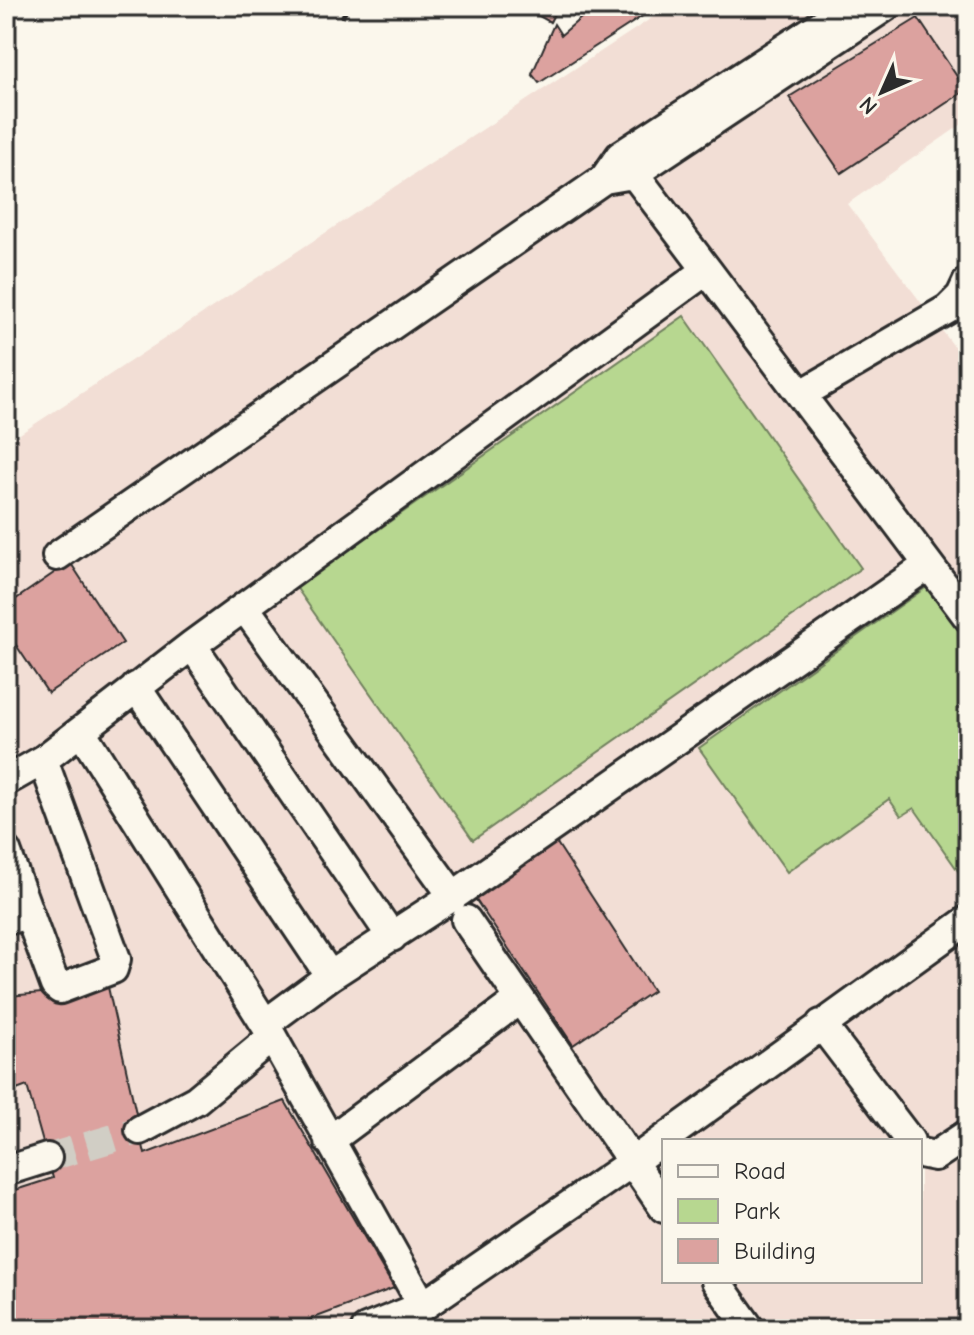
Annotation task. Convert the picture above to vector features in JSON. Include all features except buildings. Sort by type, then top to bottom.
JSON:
[{"type":"street","points":[[626,165],[850,6]]},
{"type":"street","points":[[57,556],[604,179],[886,6]]},
{"type":"street","points":[[626,165],[968,617]]},
{"type":"street","points":[[6,781],[43,760],[192,645],[707,270]]},
{"type":"street","points":[[802,394],[948,309],[961,296],[968,281]]},
{"type":"street","points":[[140,1130],[196,1100],[268,1030],[330,976],[392,937],[460,908],[928,565]]},
{"type":"street","points":[[245,608],[460,908],[662,1205]]},
{"type":"street","points":[[192,645],[392,937]]},
{"type":"street","points":[[136,687],[330,976]]},
{"type":"street","points":[[81,731],[268,1030],[423,1306]]},
{"type":"street","points":[[6,851],[18,917],[57,987],[62,989],[114,968],[116,959],[43,760]]},
{"type":"street","points":[[664,1139],[968,920]]},
{"type":"street","points":[[329,1141],[520,999]]},
{"type":"street","points":[[821,1024],[908,1139]]},
{"type":"street","points":[[922,1153],[935,1156],[968,1134]]},
{"type":"street","points":[[366,1329],[423,1306],[662,1140]]},
{"type":"street","points":[[6,1171],[47,1158]]},
{"type":"street","points":[[717,1283],[750,1329]]},
{"type":"path","points":[[342,18],[348,6]]},
{"type":"shaded area","points":[[670,6],[968,6],[968,120],[847,204],[968,365],[968,1329],[6,1329],[6,443]]},
{"type":"green space","points":[[684,316],[861,568],[473,840],[296,587]]},
{"type":"green space","points":[[928,586],[968,644],[968,885],[914,808],[901,816],[889,799],[787,872],[699,748]]},
{"type":"tunnel","points":[[47,1158],[140,1130]]}]
